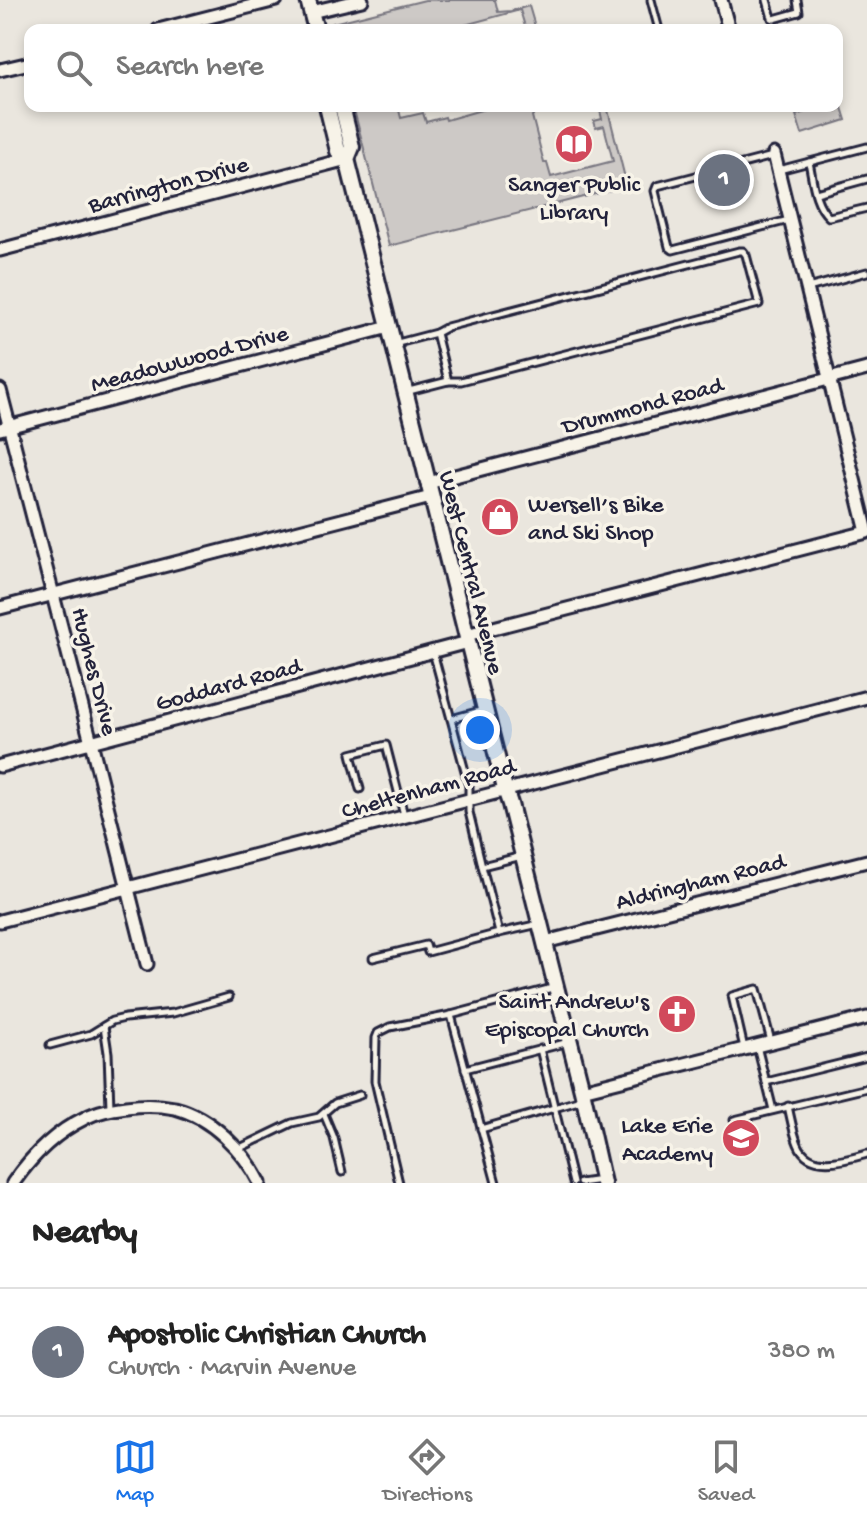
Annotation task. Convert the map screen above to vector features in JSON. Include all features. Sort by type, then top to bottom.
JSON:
[{"type":"main road","name":"West Central Avenue","points":[[328,112],[338,151],[347,159],[570,1042],[602,1182]]},
{"type":"main road","name":"West Central Avenue","points":[[343,112],[352,147],[347,159]]},
{"type":"street","points":[[182,24],[276,0]]},
{"type":"street","points":[[310,6],[362,0]]},
{"type":"street","points":[[721,0],[727,24]]},
{"type":"street","points":[[0,70],[24,64]]},
{"type":"street","points":[[774,155],[867,532]]},
{"type":"street","name":"Barrington Drive","points":[[0,250],[347,159]]},
{"type":"street","name":"Meadowwood Drive","points":[[5,428],[389,327]]},
{"type":"street","name":"Drummond Road","points":[[0,608],[867,369]]},
{"type":"street","name":"Hughes Drive","points":[[0,390],[5,428],[53,594],[147,964]]},
{"type":"street","name":"Goddard Road","points":[[0,766],[867,532]]},
{"type":"street","name":"Cheltenham Road","points":[[0,921],[867,697]]},
{"type":"street","name":"Aldringham Road","points":[[545,942],[867,861]]},
{"type":"street","points":[[582,1095],[751,1047],[867,1019]]},
{"type":"street","points":[[13,1183],[32,1159],[70,1126],[110,1109],[148,1106],[177,1109],[192,1114],[211,1127],[237,1149],[260,1183]]},
{"type":"lane","points":[[651,0],[657,24]]},
{"type":"lane","points":[[767,0],[774,19],[799,12],[797,0]]},
{"type":"lane","points":[[778,171],[867,147]]},
{"type":"lane","points":[[774,155],[660,184],[655,191],[669,247],[673,250],[790,220]]},
{"type":"lane","points":[[809,162],[816,193],[823,211],[829,217],[867,208]]},
{"type":"lane","points":[[816,193],[867,179]]},
{"type":"lane","points":[[393,344],[454,325],[739,251],[746,255],[750,269],[759,304],[461,381],[448,381],[406,392]]},
{"type":"lane","points":[[807,288],[867,272]]},
{"type":"lane","points":[[436,333],[448,381]]},
{"type":"lane","points":[[433,651],[469,786],[469,812],[499,933]]},
{"type":"lane","points":[[451,719],[485,710]]},
{"type":"lane","points":[[360,789],[351,754],[386,745],[405,816]]},
{"type":"lane","points":[[482,866],[523,855]]},
{"type":"lane","points":[[373,958],[426,945],[428,952],[540,923]]},
{"type":"lane","points":[[399,1183],[375,1081],[378,1033],[390,1027],[451,1015],[556,987]]},
{"type":"lane","points":[[771,1042],[757,989],[732,996],[766,1082],[773,1110]]},
{"type":"lane","points":[[50,1045],[80,1037],[125,1018],[173,1013],[229,997]]},
{"type":"lane","points":[[451,1015],[496,1183]]},
{"type":"lane","points":[[104,1026],[110,1109]]},
{"type":"lane","points":[[465,1069],[570,1042]]},
{"type":"lane","points":[[540,1049],[573,1183]]},
{"type":"lane","points":[[766,1082],[867,1057]]},
{"type":"lane","points":[[734,1120],[867,1088]]},
{"type":"lane","points":[[237,1149],[292,1123],[319,1117],[335,1103],[360,1095]]},
{"type":"lane","points":[[481,1129],[554,1108],[582,1095]]},
{"type":"lane","points":[[788,1106],[799,1147],[806,1155],[825,1162],[836,1162],[867,1154]]},
{"type":"lane","points":[[324,1114],[334,1138],[342,1172]]},
{"type":"lane","points":[[580,1183],[602,1182]]},
{"type":"shaded area","points":[[425,0],[495,0],[498,12],[529,6],[534,24],[524,24],[520,10],[468,24],[333,23]]},
{"type":"shaded area","points":[[843,110],[846,120],[802,134],[796,115]]},
{"type":"shaded area","points":[[355,112],[400,112],[401,118],[423,113],[426,122],[474,112],[534,112],[544,163],[547,163],[551,177],[613,161],[604,126],[596,128],[594,121],[602,119],[600,112],[608,112],[627,186],[389,246]]},
{"type":"place","name":"Sanger Public Library","points":[[574,144]]},
{"type":"place","name":"Apostolic Christian Church","points":[[724,180]]},
{"type":"place","name":"Wersell’s Bike and Ski Shop","points":[[500,517]]},
{"type":"place","name":"Saint Andrew's Episcopal Church","points":[[677,1014]]},
{"type":"place","name":"Lake Erie Academy","points":[[741,1138]]}]
